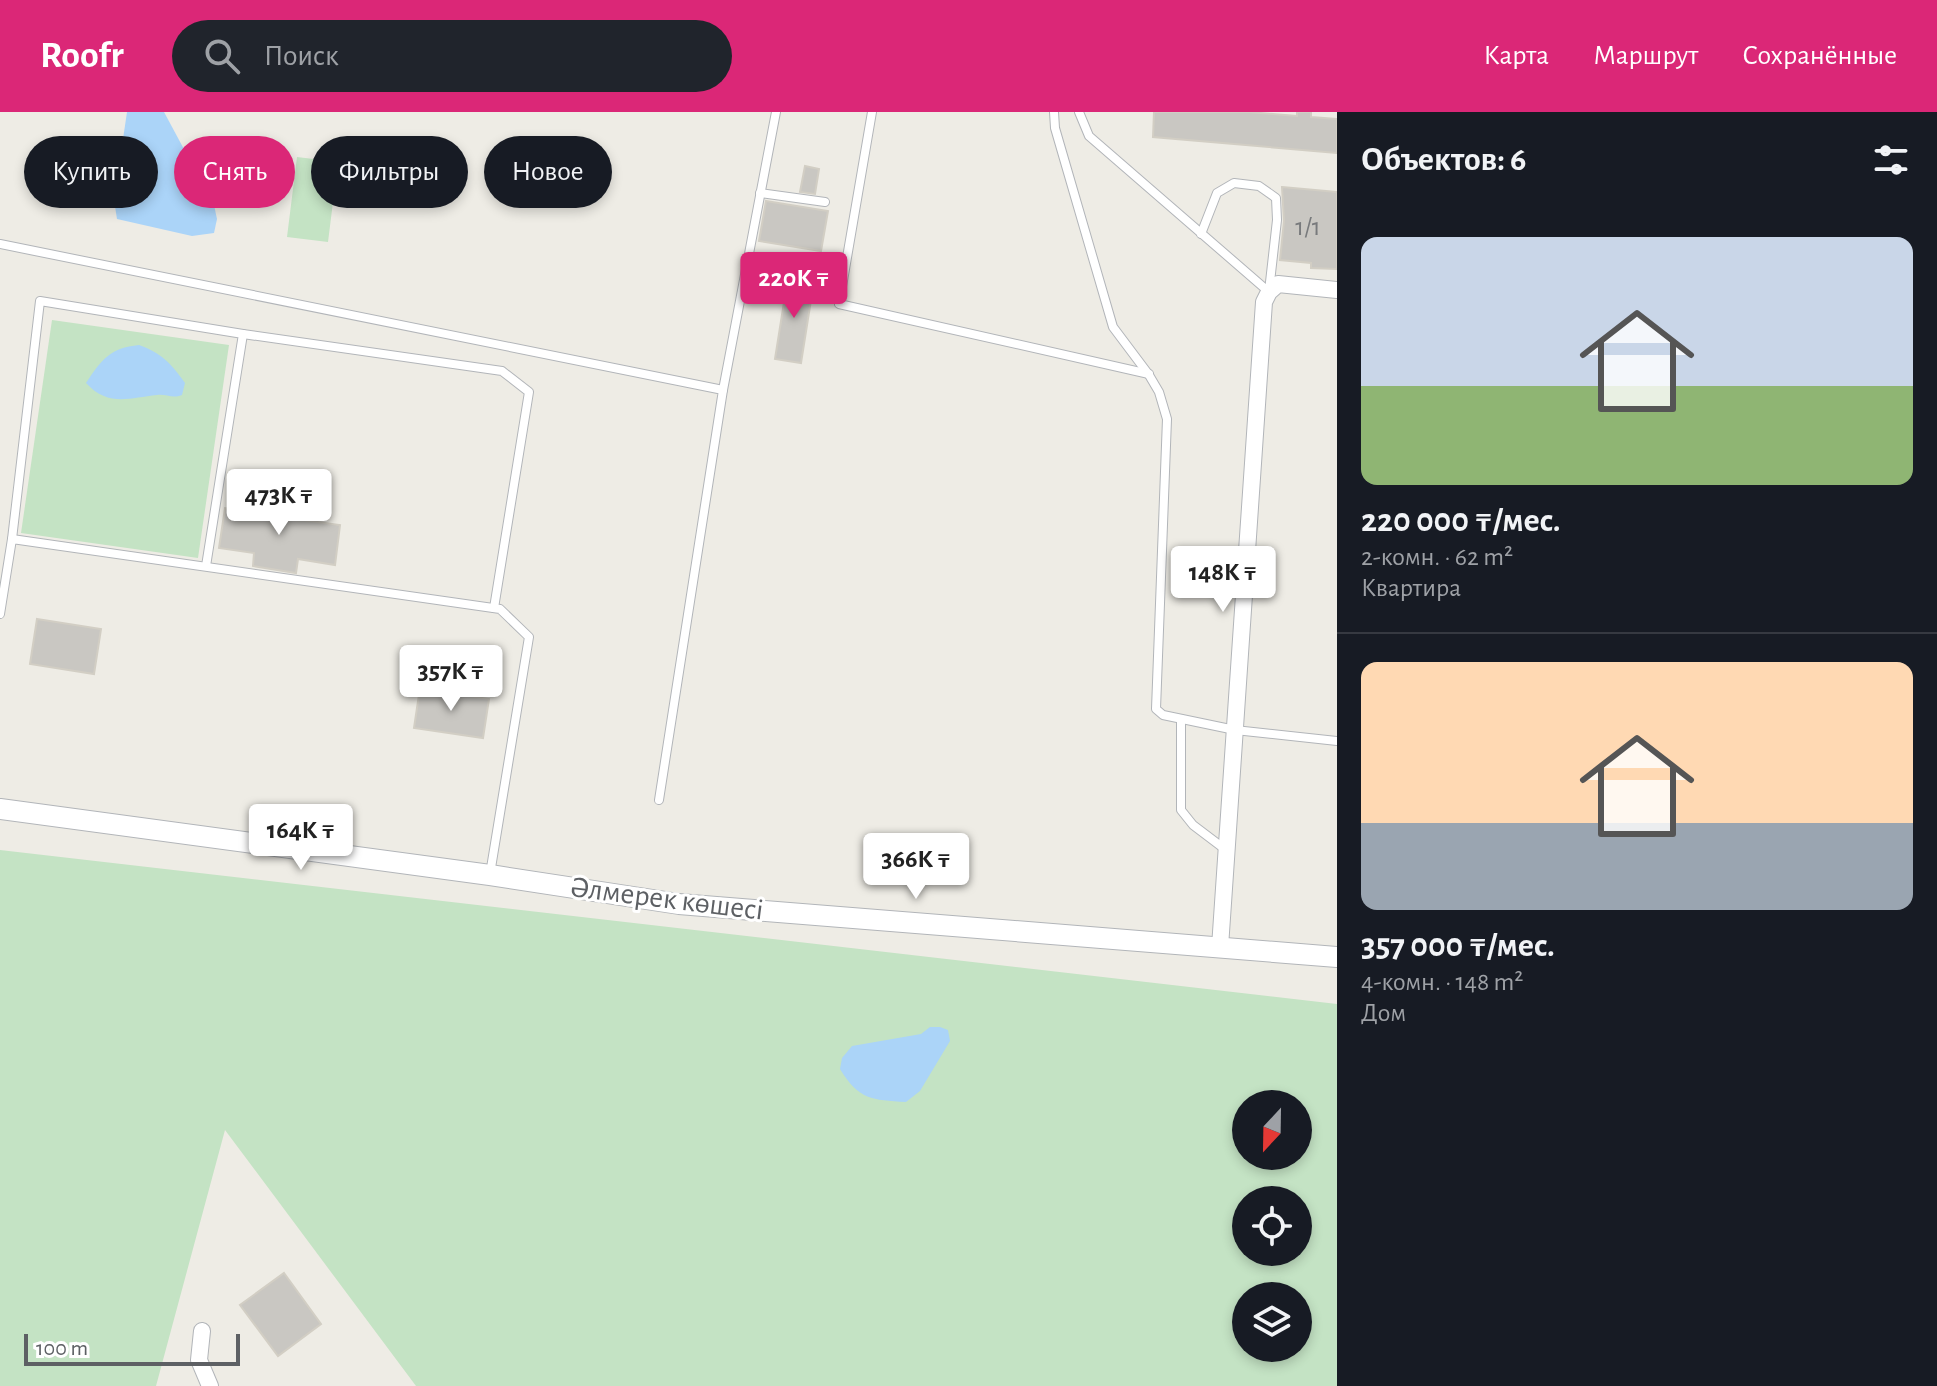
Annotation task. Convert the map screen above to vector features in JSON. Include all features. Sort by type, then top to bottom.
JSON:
[{"type":"street","points":[[1220,947],[1264,302],[1278,284],[1337,290]]},
{"type":"street","name":"Әлмерек көшесі","points":[[0,809],[490,875],[679,904],[1337,957]]},
{"type":"street","points":[[202,1331],[199,1360],[210,1386]]},
{"type":"lane","points":[[659,800],[723,390],[776,112]]},
{"type":"lane","points":[[872,112],[839,304],[1149,375]]},
{"type":"lane","points":[[1054,112],[1055,128],[1113,327],[1159,392],[1167,419],[1156,709],[1163,715],[1235,730],[1337,741]]},
{"type":"lane","points":[[1079,112],[1089,136],[1269,292]]},
{"type":"lane","points":[[1201,234],[1217,193],[1234,183],[1259,186],[1276,198],[1277,220],[1269,292]]},
{"type":"lane","points":[[760,193],[825,202]]},
{"type":"lane","points":[[0,244],[723,390]]},
{"type":"lane","points":[[0,614],[40,301],[502,371],[529,392],[494,608]]},
{"type":"lane","points":[[206,566],[243,334]]},
{"type":"lane","points":[[12,539],[500,609],[529,637],[490,875]]},
{"type":"lane","points":[[1181,719],[1181,810],[1193,825],[1227,850]]},
{"type":"green space","points":[[297,157],[311,159],[311,208],[332,208],[328,242],[287,237],[291,208],[295,208]]},
{"type":"green space","points":[[52,320],[229,345],[198,558],[21,533]]},
{"type":"green space","points":[[0,850],[1337,1004],[1337,1386],[416,1386],[225,1130],[156,1386],[0,1386]]},
{"type":"water","points":[[127,112],[164,112],[177,136],[174,136],[174,208],[215,208],[217,219],[214,233],[192,236],[117,219],[115,208],[158,208],[158,136],[123,136]]},
{"type":"water","points":[[139,345],[160,355],[175,370],[185,383],[182,395],[111,398],[94,391],[86,383],[108,356]]},
{"type":"water","points":[[930,1027],[948,1030],[950,1041],[920,1091],[906,1102],[860,1093],[840,1069],[842,1058],[852,1046],[921,1034]]},
{"type":"building","points":[[1154,112],[1249,112],[1297,116],[1297,112],[1311,112],[1311,117],[1337,119],[1337,153],[1153,137]]},
{"type":"building","points":[[805,166],[819,169],[815,194],[800,192]]},
{"type":"building","points":[[1282,187],[1337,192],[1337,269],[1311,268],[1311,263],[1280,260],[1284,221]]},
{"type":"building","points":[[766,201],[828,211],[821,251],[759,241]]},
{"type":"building","points":[[788,277],[814,281],[801,363],[775,359]]},
{"type":"building","points":[[264,503],[304,509],[303,520],[340,525],[335,565],[298,559],[296,573],[253,566],[254,553],[219,548],[225,508],[263,513]]},
{"type":"building","points":[[37,619],[101,629],[94,674],[30,664]]},
{"type":"building","points":[[420,688],[489,699],[483,738],[414,728]]},
{"type":"building","points":[[284,1273],[321,1324],[278,1356],[240,1305]]}]
